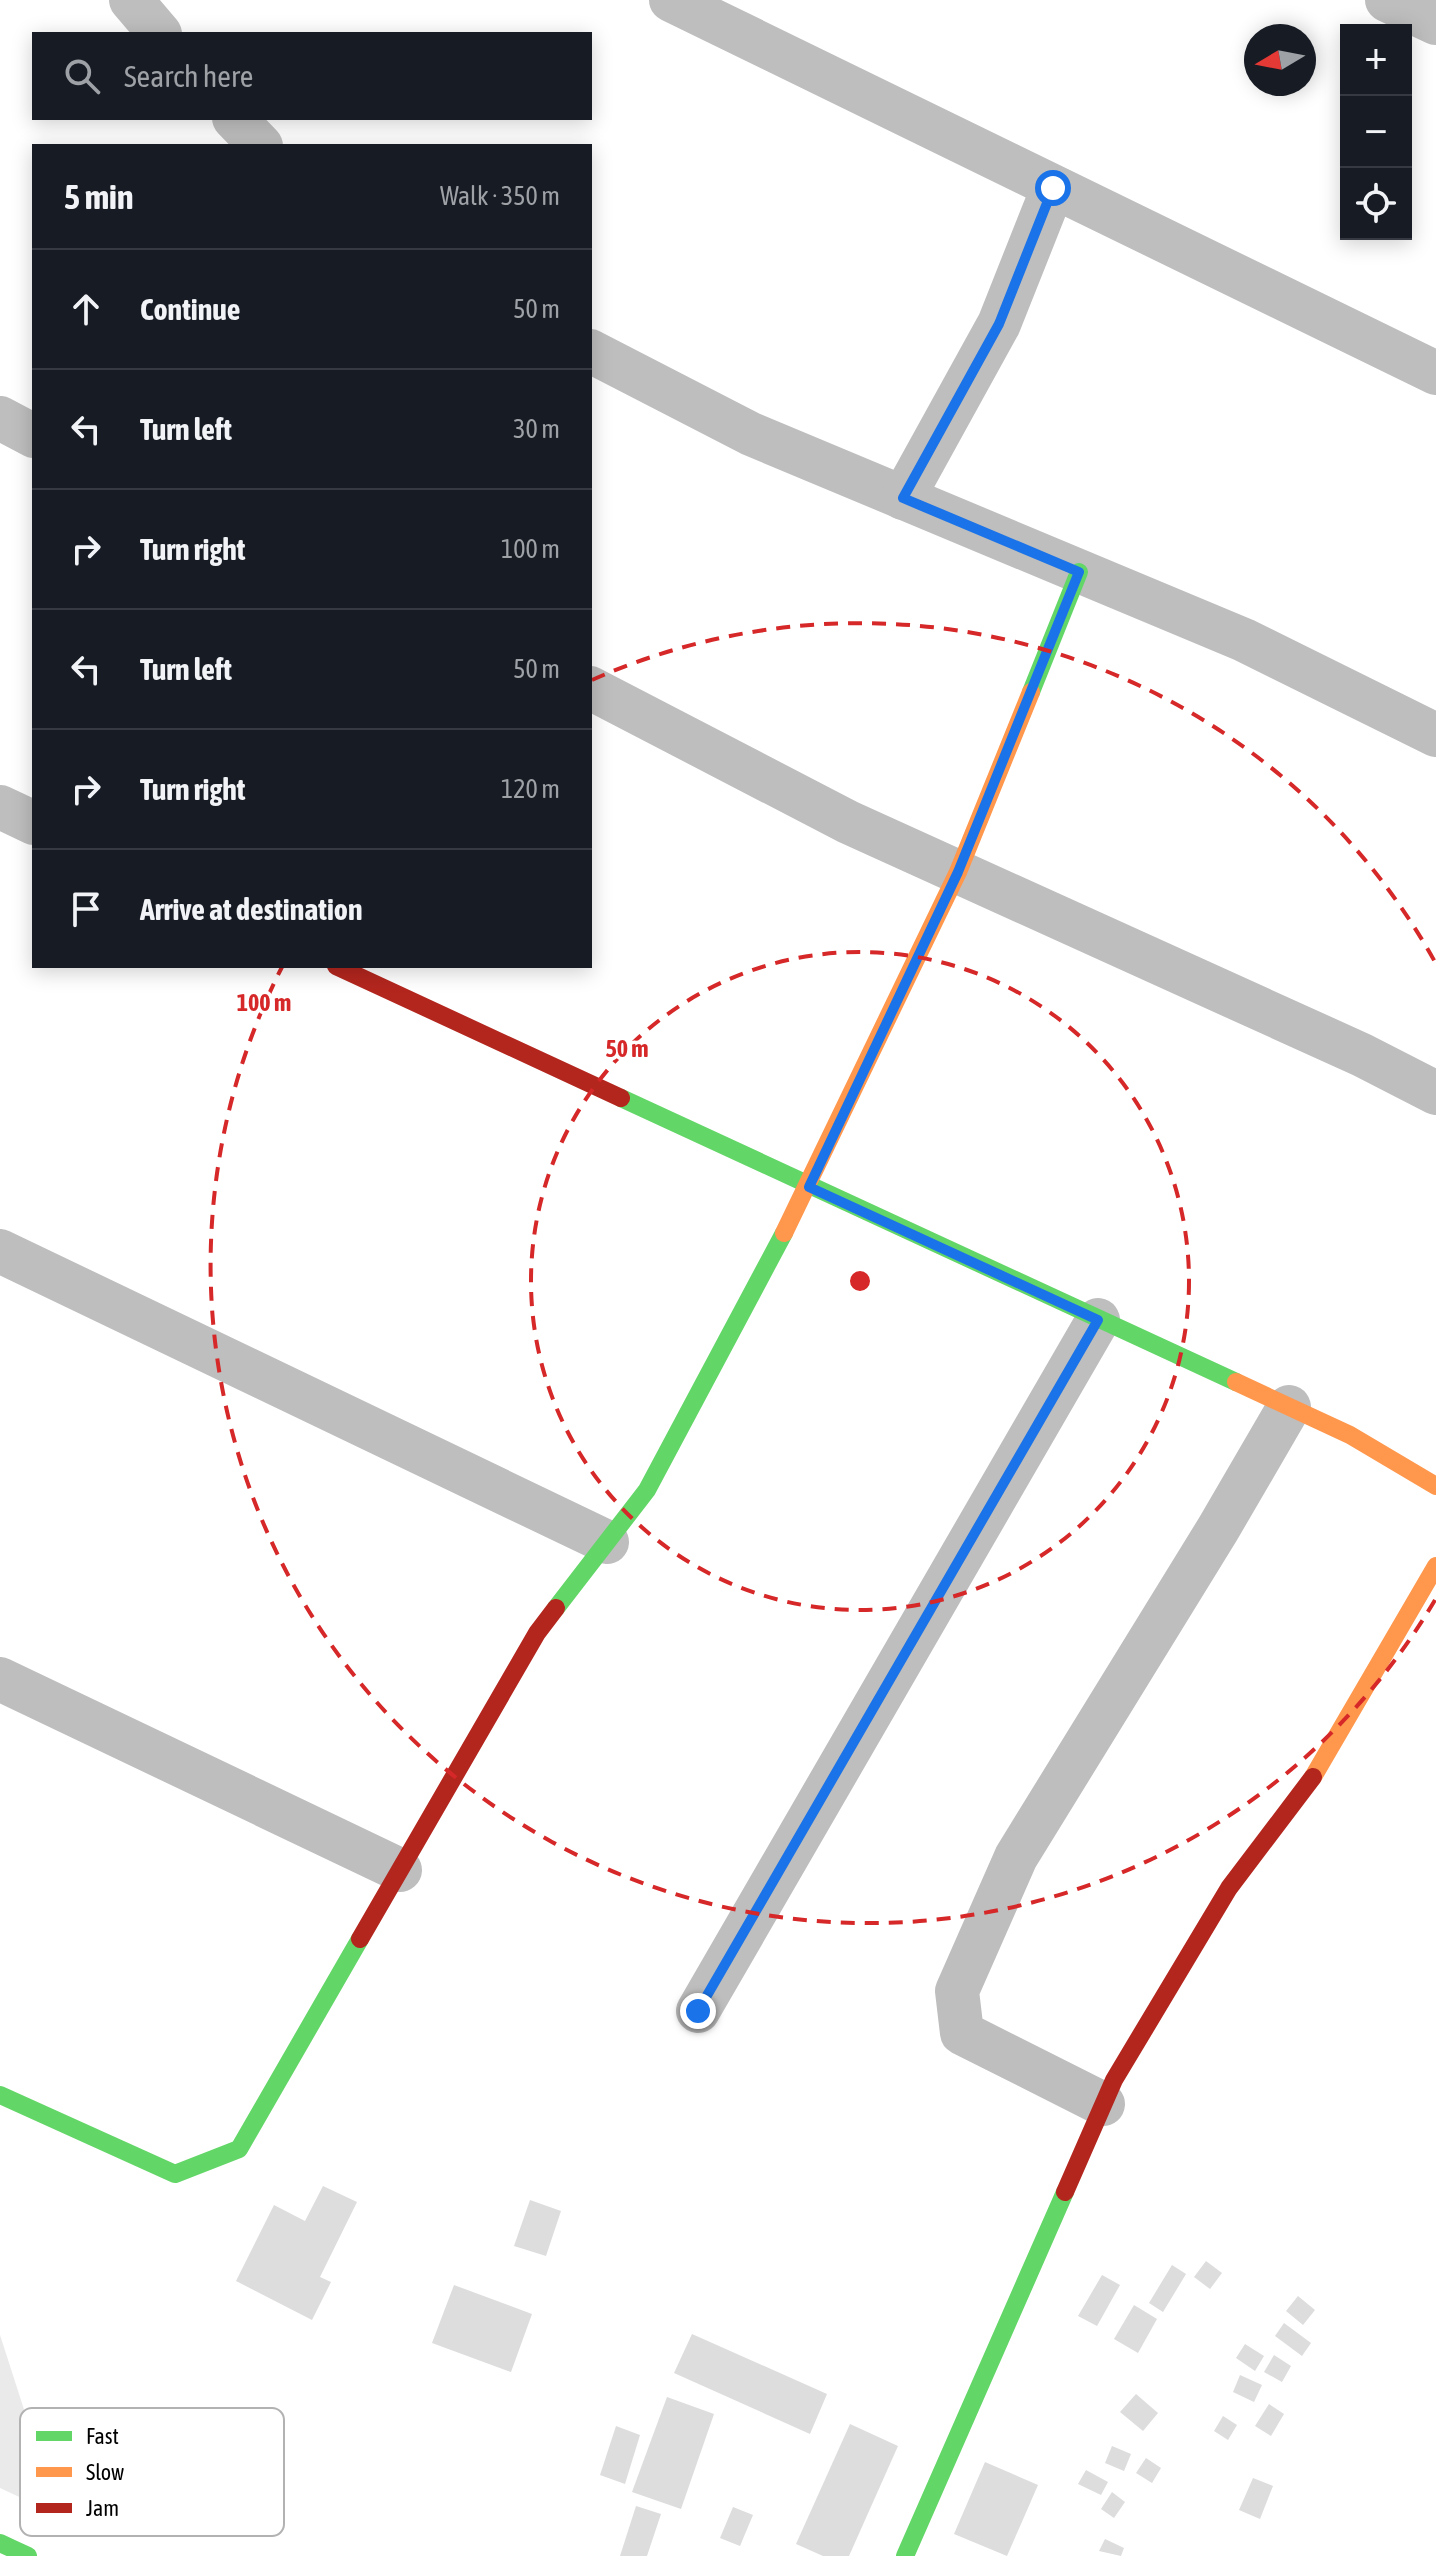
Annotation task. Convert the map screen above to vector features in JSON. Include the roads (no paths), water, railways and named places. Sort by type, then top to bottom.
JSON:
[{"type":"street","points":[[131,0],[158,32]]},
{"type":"street","points":[[671,0],[1436,373]]},
{"type":"street","points":[[1387,0],[1436,23]]},
{"type":"street","points":[[236,120],[259,144]]},
{"type":"street","points":[[903,498],[999,324],[1053,188]]},
{"type":"street","points":[[592,352],[751,434],[1244,640],[1436,735]]},
{"type":"street","points":[[0,418],[32,435]]},
{"type":"street","points":[[0,2095],[175,2174],[239,2149],[537,1633],[647,1490],[809,1187],[958,872],[1079,572]]},
{"type":"street","points":[[592,689],[848,822],[1362,1055],[1436,1093]]},
{"type":"street","points":[[0,807],[32,822]]},
{"type":"street","points":[[340,968],[1350,1435],[1436,1486]]},
{"type":"street","points":[[0,1251],[607,1542]]},
{"type":"street","points":[[698,2011],[1098,1320]]},
{"type":"street","points":[[1103,2104],[962,2033],[957,1991],[1016,1857],[1289,1407]]},
{"type":"street","points":[[905,2556],[1103,2104],[1229,1888],[1313,1777],[1436,1566]]},
{"type":"street","points":[[0,1679],[400,1870]]},
{"type":"street","points":[[0,2543],[28,2556]]}]
